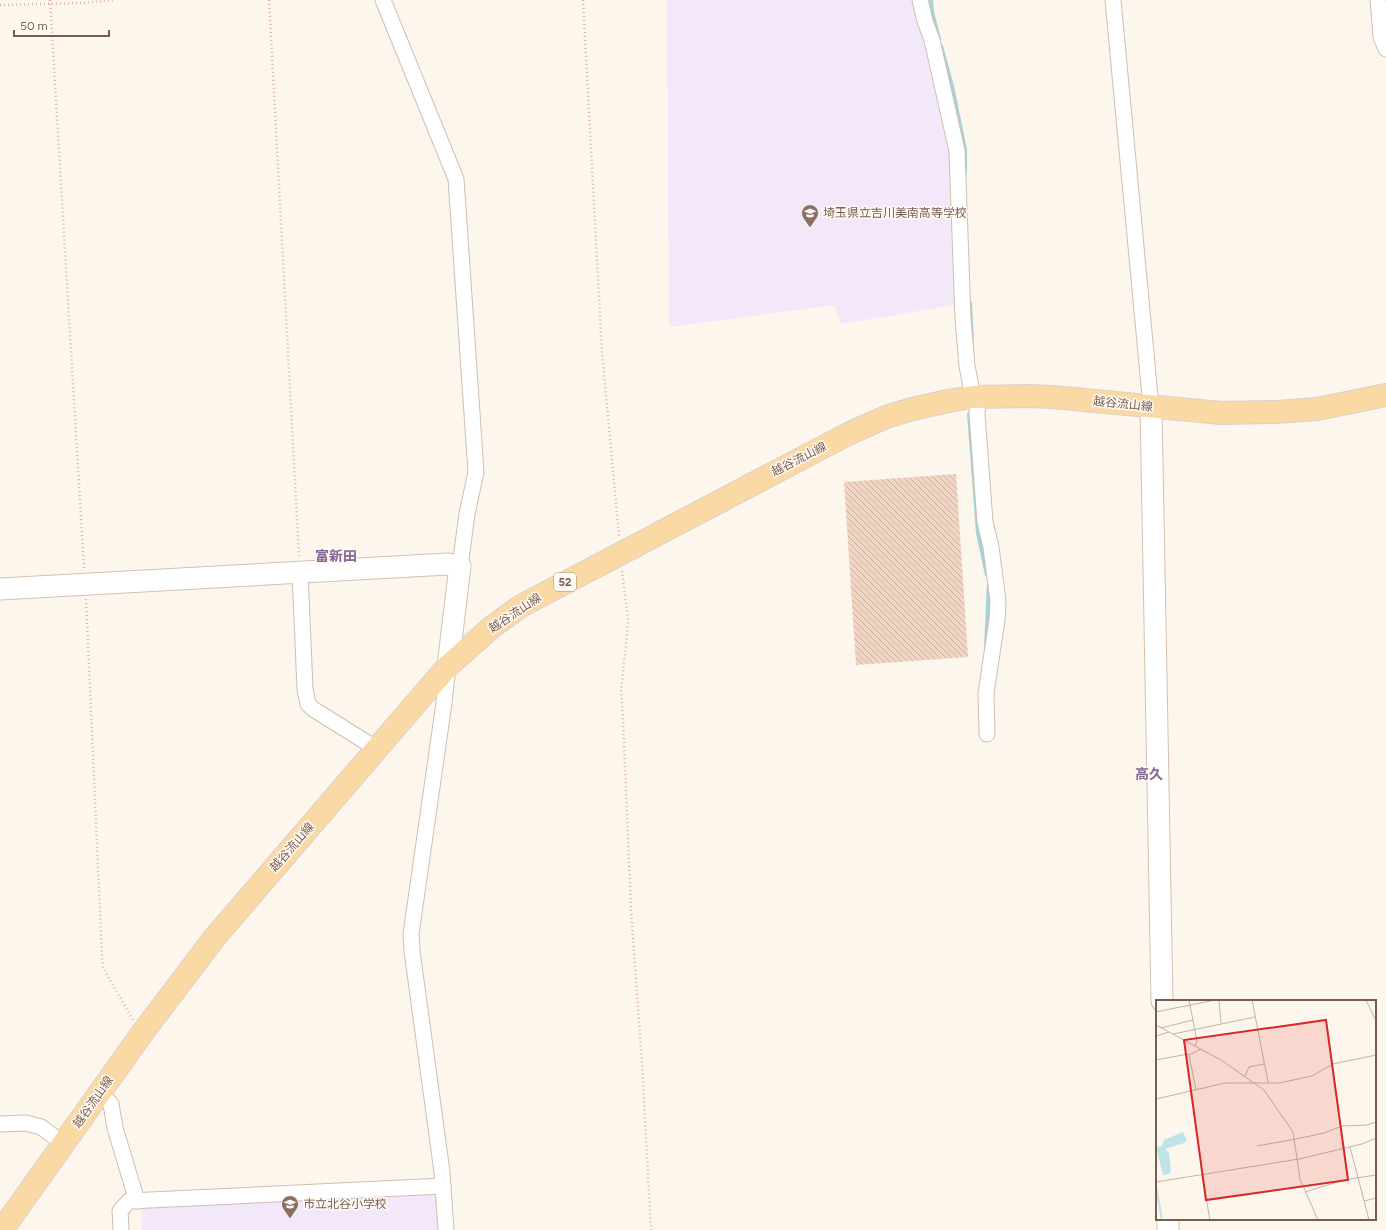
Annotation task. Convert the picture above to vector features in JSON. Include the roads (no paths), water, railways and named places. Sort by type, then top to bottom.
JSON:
[{"type":"main road","name":"越谷流山線","points":[[2,1230],[143,1032],[215,937],[448,666],[492,627],[521,606],[868,424],[912,409],[948,401],[976,397],[1030,396],[1221,413],[1276,412],[1317,409],[1386,395]]},
{"type":"street","points":[[383,0],[456,179],[476,472],[467,514],[443,711],[412,934],[412,950],[441,1164],[446,1230]]},
{"type":"street","points":[[920,0],[941,75],[945,100],[957,151],[963,318],[967,366],[976,397],[985,522],[991,547],[998,601],[997,620],[986,693],[987,734]]},
{"type":"street","points":[[1113,0],[1151,407],[1162,1000]]},
{"type":"street","points":[[1378,0],[1381,37],[1386,49]]},
{"type":"street","points":[[0,589],[448,564],[460,566]]},
{"type":"street","points":[[300,573],[305,689],[308,704],[313,709],[377,749]]},
{"type":"street","points":[[100,1093],[111,1104],[115,1128],[137,1201]]},
{"type":"street","points":[[0,1124],[26,1123],[41,1127],[64,1144]]},
{"type":"street","points":[[121,1230],[120,1211],[128,1201],[443,1186]]},
{"type":"waterway","points":[[931,0],[932,12],[939,39]]},
{"type":"waterway","points":[[941,46],[952,86],[965,150],[965,174]]},
{"type":"waterway","points":[[970,303],[972,342]]},
{"type":"waterway","points":[[969,414],[978,533],[987,575]]},
{"type":"waterway","points":[[986,648],[989,583]]},
{"type":"place","name":"埼玉県立吉川美南高等学校","points":[[810,228]]},
{"type":"place","name":"市立北谷小学校","points":[[290,1219]]},
{"type":"district","name":"富新田","points":[[336,556]]},
{"type":"district","name":"高久","points":[[1149,774]]}]
